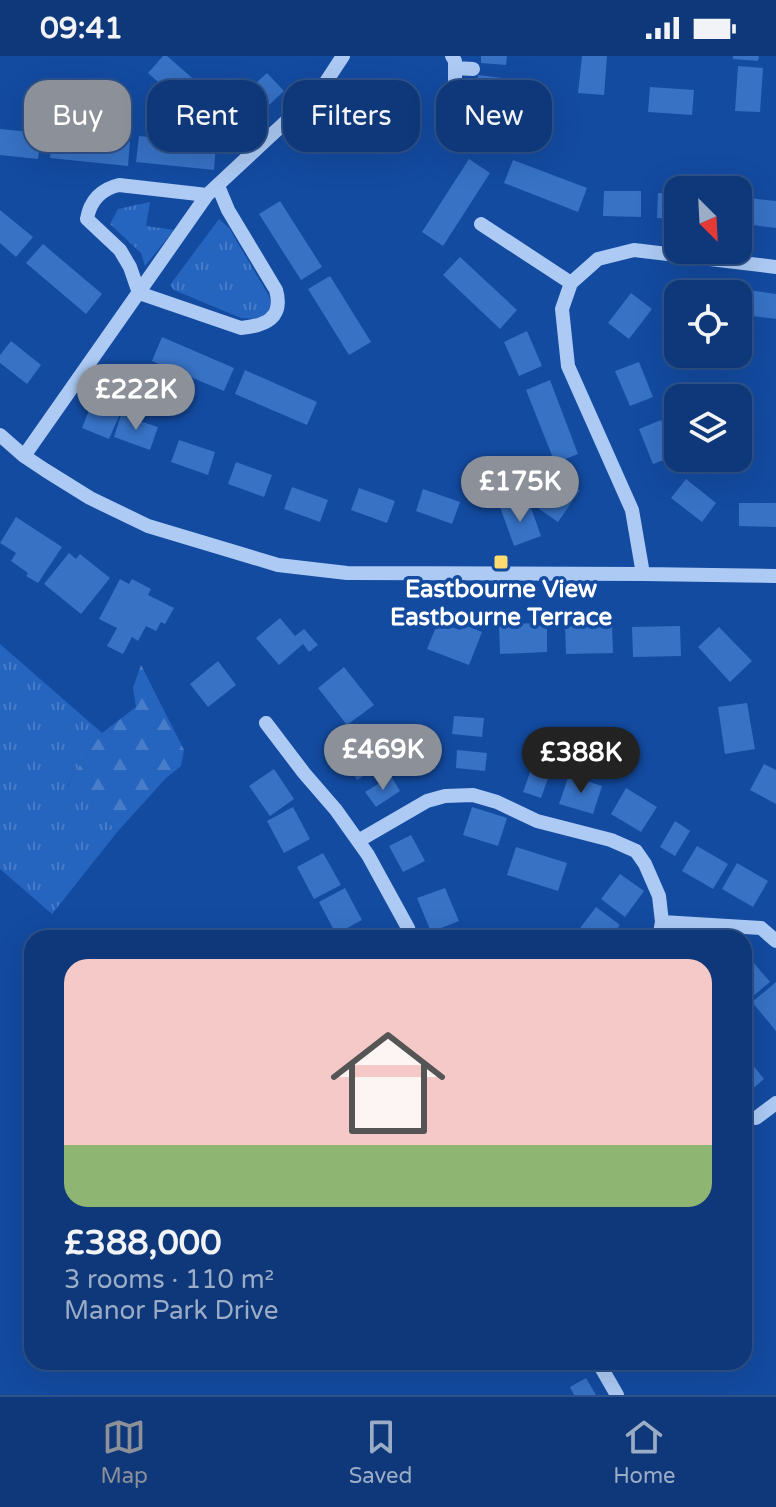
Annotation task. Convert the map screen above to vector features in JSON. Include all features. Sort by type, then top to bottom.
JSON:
[{"type":"street","points":[[24,456],[212,191],[322,88],[341,57]]},
{"type":"street","points":[[453,62],[473,69]]},
{"type":"street","points":[[119,185],[212,191],[228,210],[276,290],[279,301],[277,311],[267,322],[241,328],[139,293],[120,250],[87,219],[95,198],[108,188],[119,185]]},
{"type":"street","points":[[481,224],[571,283]]},
{"type":"street","points":[[643,574],[632,510],[568,366],[562,309],[571,283],[598,259],[634,250],[776,267]]},
{"type":"street","points":[[0,435],[24,456],[90,498],[148,526],[278,565],[347,573],[776,577]]},
{"type":"street","points":[[266,723],[358,841],[409,930]]},
{"type":"street","points":[[358,841],[427,801],[445,796],[473,795],[497,802],[537,821],[611,840],[636,851],[659,896],[660,930]]},
{"type":"street","points":[[662,922],[761,928],[776,941]]},
{"type":"street","points":[[756,1118],[776,1103]]},
{"type":"street","points":[[603,1370],[617,1395]]},
{"type":"green space","points":[[150,202],[146,226],[174,230],[145,266],[141,253],[110,224],[118,209]]},
{"type":"green space","points":[[219,219],[229,228],[269,296],[271,304],[268,312],[257,319],[241,318],[174,290],[170,285]]},
{"type":"green space","points":[[0,644],[102,733],[68,786],[118,831],[52,914],[0,869]]},
{"type":"green space","points":[[141,665],[184,750],[181,766],[166,778],[118,831],[68,787],[102,733],[136,707],[133,688]]},
{"type":"building","points":[[163,56],[167,56],[195,80],[156,80],[148,73]]},
{"type":"building","points":[[481,56],[507,56],[506,65],[481,63]]},
{"type":"building","points":[[582,56],[607,56],[604,95],[578,93]]},
{"type":"building","points":[[733,56],[759,56],[758,61],[733,59]]},
{"type":"building","points":[[738,66],[763,68],[760,112],[735,111]]},
{"type":"building","points":[[267,73],[283,90],[267,107],[267,80],[259,80]]},
{"type":"building","points":[[478,75],[503,78],[503,80],[478,80]]},
{"type":"building","points":[[650,87],[694,90],[692,115],[648,112]]},
{"type":"building","points":[[0,129],[24,131],[24,152],[39,152],[38,159],[0,155]]},
{"type":"building","points":[[139,136],[147,137],[147,152],[215,152],[214,170],[136,162]]},
{"type":"building","points":[[51,152],[129,152],[128,166],[50,158]]},
{"type":"building","points":[[469,159],[490,173],[443,246],[422,232]]},
{"type":"building","points":[[513,160],[587,188],[578,212],[504,183]]},
{"type":"building","points":[[604,191],[641,191],[641,217],[603,216]]},
{"type":"building","points":[[658,193],[664,193],[664,218],[657,218]]},
{"type":"building","points":[[752,198],[776,201],[776,228],[752,225]]},
{"type":"building","points":[[280,201],[322,267],[301,280],[259,214]]},
{"type":"building","points":[[0,210],[33,237],[16,257],[0,243]]},
{"type":"building","points":[[43,244],[102,294],[86,314],[26,263]]},
{"type":"building","points":[[460,257],[517,310],[500,329],[443,275]]},
{"type":"building","points":[[330,276],[371,342],[349,355],[308,289]]},
{"type":"building","points":[[752,291],[776,294],[776,319],[752,316]]},
{"type":"building","points":[[631,293],[652,309],[629,339],[608,323]]},
{"type":"building","points":[[527,331],[542,366],[519,376],[504,342]]},
{"type":"building","points":[[162,337],[234,368],[224,391],[152,361]]},
{"type":"building","points":[[11,341],[41,365],[27,384],[0,363],[0,355]]},
{"type":"building","points":[[639,362],[653,397],[630,406],[615,371]]},
{"type":"building","points":[[245,370],[317,402],[307,425],[235,394]]},
{"type":"building","points":[[550,380],[578,454],[555,463],[526,390]]},
{"type":"building","points":[[92,403],[120,414],[109,439],[82,428]]},
{"type":"building","points":[[121,415],[158,427],[150,450],[114,437]]},
{"type":"building","points":[[661,420],[664,428],[664,460],[653,464],[639,429]]},
{"type":"building","points":[[179,440],[215,452],[208,475],[171,462]]},
{"type":"building","points":[[236,462],[272,475],[264,497],[228,484]]},
{"type":"building","points":[[560,477],[580,490],[558,522],[539,509]]},
{"type":"building","points":[[686,479],[716,503],[702,522],[671,498]]},
{"type":"building","points":[[292,487],[328,500],[320,522],[284,509]]},
{"type":"building","points":[[359,488],[395,501],[387,523],[351,510]]},
{"type":"building","points":[[423,489],[460,502],[452,524],[416,511]]},
{"type":"building","points":[[513,502],[516,510],[530,505],[541,536],[514,546],[500,507]]},
{"type":"building","points":[[739,503],[776,503],[776,527],[739,526]]},
{"type":"building","points":[[16,517],[62,547],[38,583],[11,561],[16,553],[0,543]]},
{"type":"building","points":[[69,553],[76,559],[80,554],[110,578],[81,614],[44,584]]},
{"type":"building","points":[[120,579],[129,584],[132,579],[151,589],[148,595],[174,608],[165,624],[161,622],[156,631],[146,626],[138,641],[132,637],[123,654],[107,646],[117,628],[99,619]]},
{"type":"building","points":[[280,618],[295,636],[304,629],[318,645],[309,652],[303,644],[279,665],[256,638]]},
{"type":"building","points":[[438,622],[460,630],[462,624],[482,632],[469,665],[427,649]]},
{"type":"building","points":[[547,623],[547,652],[500,654],[499,624]]},
{"type":"building","points":[[612,623],[613,653],[566,654],[565,625]]},
{"type":"building","points":[[680,626],[681,656],[633,657],[632,627]]},
{"type":"building","points":[[719,627],[752,661],[730,682],[698,647]]},
{"type":"building","points":[[218,661],[236,685],[208,707],[190,684]]},
{"type":"building","points":[[344,667],[374,705],[347,725],[318,688]]},
{"type":"building","points":[[747,703],[755,749],[725,754],[718,707]]},
{"type":"building","points":[[454,716],[484,718],[482,737],[452,734]]},
{"type":"building","points":[[372,748],[382,764],[357,780],[347,764]]},
{"type":"building","points":[[457,750],[487,753],[485,771],[456,768]]},
{"type":"building","points":[[533,764],[551,770],[541,798],[523,792]]},
{"type":"building","points":[[764,764],[776,770],[776,804],[750,790]]},
{"type":"building","points":[[274,769],[294,799],[270,816],[249,786]]},
{"type":"building","points":[[569,775],[602,786],[593,814],[559,804]]},
{"type":"building","points":[[391,776],[400,791],[376,807],[365,792]]},
{"type":"building","points":[[626,788],[657,807],[641,832],[611,814]]},
{"type":"building","points":[[293,807],[310,839],[284,853],[267,821]]},
{"type":"building","points":[[472,807],[507,818],[498,846],[463,835]]},
{"type":"building","points":[[675,821],[690,831],[675,856],[660,847]]},
{"type":"building","points":[[411,835],[425,861],[403,872],[389,846]]},
{"type":"building","points":[[697,846],[728,864],[713,889],[682,871]]},
{"type":"building","points":[[516,847],[567,863],[558,891],[507,875]]},
{"type":"building","points":[[323,853],[341,885],[314,899],[297,867]]},
{"type":"building","points":[[737,863],[768,881],[753,907],[722,889]]},
{"type":"building","points":[[620,874],[644,891],[625,917],[601,899]]},
{"type":"building","points":[[345,888],[362,920],[343,930],[334,930],[319,902]]},
{"type":"building","points":[[445,888],[459,921],[430,930],[417,898]]},
{"type":"building","points":[[596,907],[620,925],[616,930],[579,930]]},
{"type":"building","points":[[752,961],[770,982],[752,997]]},
{"type":"building","points":[[776,982],[776,1031],[752,1002]]},
{"type":"building","points":[[752,1064],[764,1079],[752,1089]]},
{"type":"building","points":[[586,1378],[596,1395],[574,1395],[570,1387]]},
{"type":"place","name":"Eastbourne View Eastbourne Terrace","points":[[501,562]]}]
